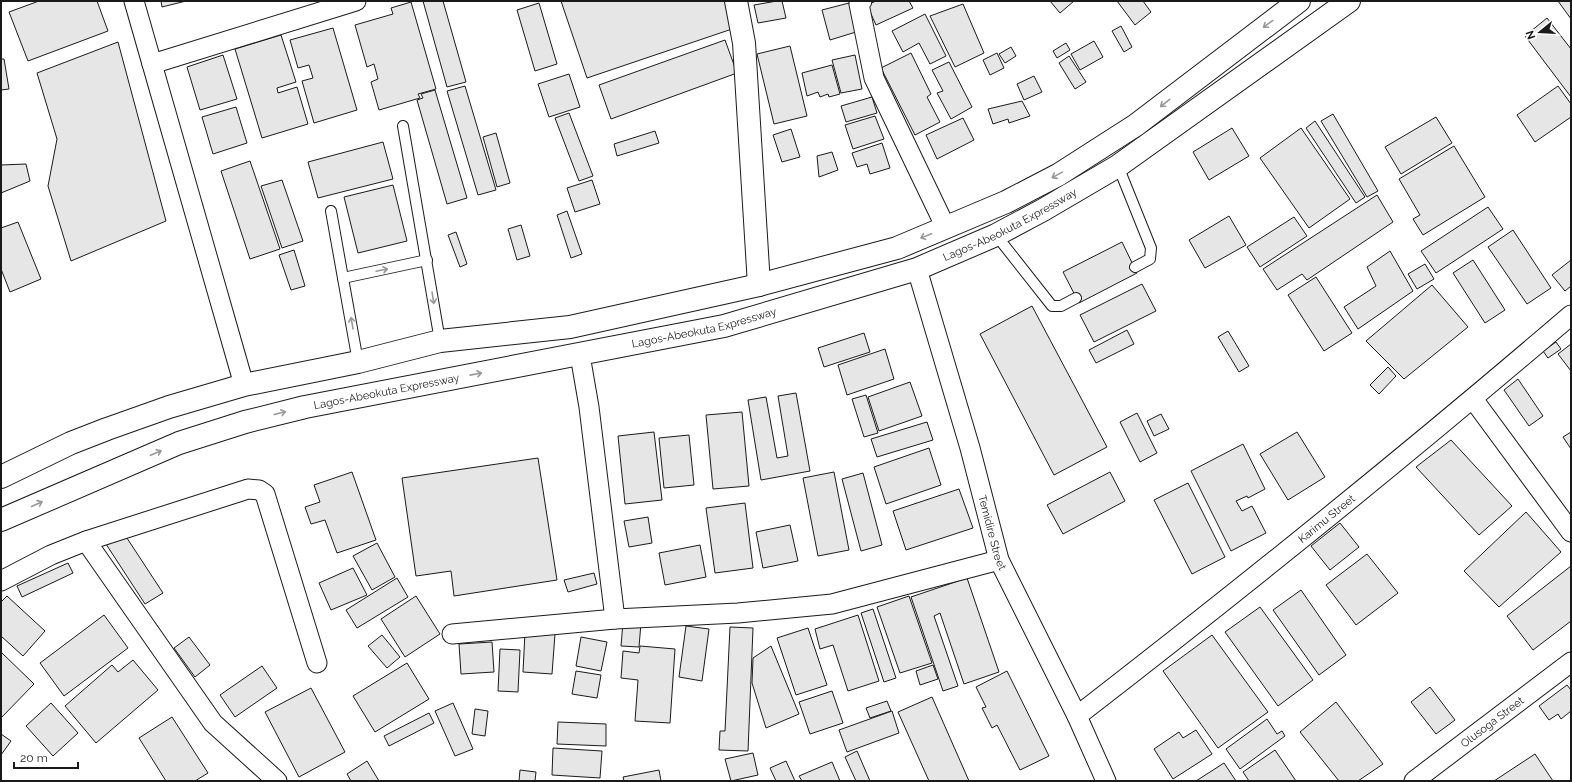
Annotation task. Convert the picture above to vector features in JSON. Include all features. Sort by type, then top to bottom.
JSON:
[{"type":"main road","points":[[736,1],[744,43],[760,285]]},
{"type":"main road","name":"Lagos-Abeokuta Expressway","points":[[1,477],[107,429],[169,407],[244,385],[358,362],[440,341],[570,327],[760,285],[898,248],[1006,202],[1058,175],[1101,149],[1136,125],[1299,1]]},
{"type":"main road","name":"Lagos-Abeokuta Expressway","points":[[1,520],[179,443],[245,422],[305,407],[724,326],[917,270],[996,235],[1044,210],[1118,166],[1349,1]]},
{"type":"street","points":[[134,1],[244,385]]},
{"type":"street","points":[[152,64],[356,1]]},
{"type":"street","points":[[862,1],[859,4],[874,78],[946,228]]},
{"type":"street","name":"Temidire Street","points":[[917,270],[970,448],[999,560],[1077,716],[1102,780]]},
{"type":"street","name":"Karimu Street","points":[[1077,716],[1211,612],[1473,399],[1571,315]]},
{"type":"street","points":[[580,355],[589,407],[615,619]]},
{"type":"street","points":[[1473,399],[1571,532]]},
{"type":"street","points":[[1,581],[50,555],[86,542],[248,489],[259,490],[265,494],[317,663]]},
{"type":"street","points":[[86,542],[213,723],[277,781]]},
{"type":"street","points":[[452,634],[615,619],[738,613],[832,604],[999,560]]},
{"type":"street","name":"Olusoga Street","points":[[1414,781],[1571,662]]},
{"type":"lane","points":[[403,126],[440,341]]},
{"type":"lane","points":[[1118,166],[1151,248],[1150,259],[1135,267]]},
{"type":"lane","points":[[331,211],[358,362]]},
{"type":"lane","points":[[996,235],[1052,306],[1061,306],[1076,298]]},
{"type":"lane","points":[[343,278],[427,260]]},
{"type":"building","points":[[39,1],[97,1],[108,31],[28,61],[9,12]]},
{"type":"building","points":[[161,1],[186,1],[162,7]]},
{"type":"building","points":[[423,1],[443,1],[466,82],[447,87]]},
{"type":"building","points":[[561,1],[726,1],[735,28],[587,78]]},
{"type":"building","points":[[782,1],[786,18],[758,23],[754,5]]},
{"type":"building","points":[[876,1],[909,1],[913,8],[876,25],[867,5]]},
{"type":"building","points":[[1050,1],[1074,1],[1060,13]]},
{"type":"building","points":[[1117,1],[1143,1],[1151,12],[1135,25]]},
{"type":"building","points":[[1558,1],[1571,1],[1571,19]]},
{"type":"building","points":[[411,2],[436,89],[418,94],[420,98],[379,110],[371,82],[378,79],[374,64],[367,67],[355,25],[393,14],[391,8]]},
{"type":"building","points":[[539,3],[557,64],[535,71],[517,10]]},
{"type":"building","points":[[849,3],[856,32],[830,40],[822,10]]},
{"type":"building","points":[[963,4],[984,53],[955,67],[930,16]]},
{"type":"building","points":[[925,14],[946,56],[930,64],[919,43],[903,52],[892,31]]},
{"type":"building","points":[[1547,18],[1571,49],[1571,97],[1525,36]]},
{"type":"building","points":[[1121,26],[1132,47],[1124,52],[1112,31]]},
{"type":"building","points":[[333,28],[357,110],[314,123],[302,81],[313,78],[309,65],[298,68],[290,40]]},
{"type":"building","points":[[281,35],[296,82],[277,88],[278,93],[297,87],[308,124],[262,138],[235,49]]},
{"type":"building","points":[[725,40],[737,73],[611,119],[599,85]]},
{"type":"building","points":[[1094,41],[1103,57],[1080,70],[1071,54]]},
{"type":"building","points":[[118,42],[166,221],[71,261],[48,186],[57,139],[37,73]]},
{"type":"building","points":[[1066,43],[1070,50],[1057,58],[1053,51]]},
{"type":"building","points":[[790,46],[807,116],[774,124],[757,54]]},
{"type":"building","points":[[1011,47],[1016,56],[1005,63],[999,54]]},
{"type":"building","points":[[911,53],[931,94],[927,97],[940,122],[915,135],[881,68]]},
{"type":"building","points":[[997,53],[1004,68],[990,75],[983,60]]},
{"type":"building","points":[[223,55],[237,99],[200,110],[187,67]]},
{"type":"building","points":[[855,55],[862,89],[841,93],[832,60]]},
{"type":"building","points":[[1069,56],[1086,82],[1075,89],[1059,63]]},
{"type":"building","points":[[1,59],[4,59],[9,89],[1,90]]},
{"type":"building","points":[[949,62],[972,107],[951,119],[937,93],[943,91],[932,70]]},
{"type":"building","points":[[832,65],[840,94],[829,97],[828,94],[820,97],[818,92],[807,96],[802,73]]},
{"type":"building","points":[[569,74],[580,107],[549,117],[538,84]]},
{"type":"building","points":[[1034,76],[1042,92],[1024,100],[1017,84]]},
{"type":"building","points":[[465,86],[496,190],[478,195],[447,91]]},
{"type":"building","points":[[1558,86],[1571,104],[1571,117],[1535,142],[1517,115]]},
{"type":"building","points":[[435,90],[467,198],[447,204],[417,100],[423,98],[421,94]]},
{"type":"building","points":[[872,97],[877,113],[846,122],[841,106]]},
{"type":"building","points":[[1022,101],[1030,116],[1009,123],[1008,119],[993,124],[988,109]]},
{"type":"building","points":[[236,107],[247,143],[213,154],[202,117]]},
{"type":"building","points":[[569,113],[593,176],[579,181],[555,118]]},
{"type":"building","points":[[1333,114],[1378,191],[1367,197],[1321,121]]},
{"type":"building","points":[[875,116],[884,139],[853,149],[845,125]]},
{"type":"building","points":[[1436,117],[1452,143],[1401,174],[1385,147]]},
{"type":"building","points":[[963,118],[974,140],[937,159],[926,135]]},
{"type":"building","points":[[1315,121],[1365,197],[1356,203],[1306,128]]},
{"type":"building","points":[[1232,128],[1249,156],[1209,180],[1193,152]]},
{"type":"building","points":[[1301,128],[1350,199],[1309,228],[1260,158]]},
{"type":"building","points":[[791,129],[800,157],[782,162],[773,135]]},
{"type":"building","points":[[655,131],[659,143],[617,156],[614,144]]},
{"type":"building","points":[[496,133],[510,183],[497,187],[483,137]]},
{"type":"building","points":[[383,142],[393,179],[318,198],[308,162]]},
{"type":"building","points":[[882,143],[890,168],[870,174],[867,164],[857,167],[852,153]]},
{"type":"building","points":[[1454,146],[1485,197],[1423,235],[1413,219],[1420,215],[1399,179]]},
{"type":"building","points":[[832,152],[838,170],[819,177],[817,156]]},
{"type":"building","points":[[250,161],[280,249],[250,259],[221,171]]},
{"type":"building","points":[[26,164],[30,181],[1,193],[1,165]]},
{"type":"building","points":[[282,180],[303,241],[282,248],[261,186]]},
{"type":"building","points":[[592,180],[600,204],[575,212],[567,188]]},
{"type":"building","points":[[393,185],[407,241],[358,253],[344,197]]},
{"type":"building","points":[[1377,195],[1393,222],[1307,280],[1302,274],[1277,290],[1263,269]]},
{"type":"building","points":[[1488,207],[1503,229],[1436,273],[1421,251]]},
{"type":"building","points":[[567,211],[582,254],[571,258],[557,215]]},
{"type":"building","points":[[1229,216],[1246,245],[1205,268],[1189,240]]},
{"type":"building","points":[[1294,217],[1307,236],[1260,267],[1247,247]]},
{"type":"building","points":[[18,222],[41,279],[10,292],[1,269],[1,228]]},
{"type":"building","points":[[521,225],[530,256],[517,260],[508,229]]},
{"type":"building","points":[[1513,230],[1551,288],[1527,304],[1488,247]]},
{"type":"building","points":[[456,232],[467,264],[460,267],[448,235]]},
{"type":"building","points":[[1122,242],[1137,273],[1079,303],[1063,272]]},
{"type":"building","points":[[294,250],[305,286],[291,290],[279,255]]},
{"type":"building","points":[[1390,251],[1413,291],[1358,329],[1344,307],[1376,286],[1367,267]]},
{"type":"building","points":[[1473,260],[1505,310],[1485,323],[1453,273]]},
{"type":"building","points":[[1571,260],[1571,286],[1565,291],[1552,275]]},
{"type":"building","points":[[1425,264],[1434,279],[1417,289],[1408,274]]},
{"type":"building","points":[[1316,277],[1352,333],[1324,351],[1288,295]]},
{"type":"building","points":[[1142,284],[1156,311],[1094,342],[1080,315]]},
{"type":"building","points":[[1432,285],[1468,327],[1404,379],[1366,341]]},
{"type":"building","points":[[1032,306],[1107,447],[1054,475],[980,334]]},
{"type":"building","points":[[1127,330],[1134,344],[1096,363],[1089,350]]},
{"type":"building","points":[[1228,331],[1249,366],[1239,372],[1218,337]]},
{"type":"building","points":[[864,333],[870,352],[824,367],[818,348]]},
{"type":"building","points":[[1556,342],[1561,349],[1548,358],[1543,351]]},
{"type":"building","points":[[1571,344],[1571,371],[1558,354]]},
{"type":"building","points":[[885,349],[894,379],[847,395],[838,365]]},
{"type":"building","points":[[1388,367],[1396,376],[1379,394],[1370,385]]},
{"type":"building","points":[[1518,379],[1543,416],[1529,426],[1504,390]]},
{"type":"building","points":[[910,382],[922,416],[879,431],[868,397]]},
{"type":"building","points":[[796,393],[810,471],[761,480],[748,400],[766,397],[777,458],[788,456],[778,396]]},
{"type":"building","points":[[866,395],[878,433],[864,437],[852,399]]},
{"type":"building","points":[[742,412],[749,486],[713,489],[706,415]]},
{"type":"building","points":[[1137,413],[1157,453],[1140,462],[1120,422]]},
{"type":"building","points":[[1161,414],[1169,429],[1154,436],[1147,421]]},
{"type":"building","points":[[927,422],[933,440],[877,457],[871,439]]},
{"type":"building","points":[[654,432],[662,500],[625,504],[618,436]]},
{"type":"building","points":[[1297,432],[1325,477],[1288,500],[1260,454]]},
{"type":"building","points":[[1571,432],[1571,449],[1563,437]]},
{"type":"building","points":[[689,435],[694,485],[664,488],[659,438]]},
{"type":"building","points":[[1451,440],[1512,506],[1479,535],[1416,467]]},
{"type":"building","points":[[1243,444],[1265,489],[1248,498],[1247,496],[1236,501],[1242,511],[1252,506],[1266,533],[1231,551],[1191,471]]},
{"type":"building","points":[[929,448],[941,485],[886,504],[874,467]]},
{"type":"building","points":[[538,458],[557,580],[454,596],[451,571],[416,576],[402,478]]},
{"type":"building","points":[[352,472],[376,540],[337,553],[325,520],[311,524],[305,507],[320,502],[314,485]]},
{"type":"building","points":[[834,472],[849,550],[818,556],[803,478]]},
{"type":"building","points":[[1110,472],[1125,501],[1063,534],[1047,505]]},
{"type":"building","points":[[863,473],[882,545],[861,551],[842,479]]},
{"type":"building","points":[[1188,483],[1225,557],[1192,574],[1154,500]]},
{"type":"building","points":[[959,489],[973,528],[906,550],[893,511]]},
{"type":"building","points":[[745,503],[753,568],[715,573],[706,508]]},
{"type":"building","points":[[1526,512],[1561,552],[1499,607],[1464,571]]},
{"type":"building","points":[[648,517],[652,543],[629,547],[624,521]]},
{"type":"building","points":[[1340,523],[1359,547],[1330,570],[1311,546]]},
{"type":"building","points":[[790,525],[798,561],[763,568],[756,532]]},
{"type":"building","points":[[123,532],[163,593],[145,604],[106,544]]},
{"type":"building","points":[[377,543],[395,577],[372,590],[353,556]]},
{"type":"building","points":[[700,545],[706,577],[665,585],[659,553]]},
{"type":"building","points":[[1367,554],[1398,593],[1356,625],[1326,585]]},
{"type":"building","points":[[68,563],[73,573],[22,597],[17,586]]},
{"type":"building","points":[[1571,566],[1571,621],[1533,650],[1507,616]]},
{"type":"building","points":[[353,568],[367,595],[331,610],[319,583]]},
{"type":"building","points":[[594,573],[597,584],[568,592],[564,580]]},
{"type":"building","points":[[397,578],[408,597],[357,628],[346,610]]},
{"type":"building","points":[[967,578],[999,672],[964,684],[940,613],[934,616],[958,686],[943,691],[911,597]]},
{"type":"building","points":[[1301,590],[1346,655],[1319,675],[1273,610]]},
{"type":"building","points":[[7,596],[45,631],[23,656],[1,636],[1,602]]},
{"type":"building","points":[[416,596],[440,634],[405,657],[381,619]]},
{"type":"building","points":[[909,596],[932,663],[900,673],[877,607]]},
{"type":"building","points":[[1260,607],[1313,680],[1278,706],[1225,632]]},
{"type":"building","points":[[873,609],[896,678],[884,682],[861,613]]},
{"type":"building","points":[[104,615],[128,648],[64,696],[40,663]]},
{"type":"building","points":[[858,615],[879,681],[848,691],[833,645],[820,649],[815,629]]},
{"type":"building","points":[[623,622],[641,623],[639,647],[621,646]]},
{"type":"building","points":[[686,626],[709,629],[702,681],[679,677]]},
{"type":"building","points":[[730,627],[753,628],[748,751],[719,750],[720,731],[725,731]]},
{"type":"building","points":[[808,628],[827,685],[796,695],[777,638]]},
{"type":"building","points":[[525,632],[555,634],[552,674],[523,672]]},
{"type":"building","points":[[382,635],[400,657],[387,668],[368,646]]},
{"type":"building","points":[[1212,635],[1268,712],[1218,748],[1163,671]]},
{"type":"building","points":[[189,637],[210,665],[195,677],[174,648]]},
{"type":"building","points":[[581,637],[607,642],[601,671],[576,666]]},
{"type":"building","points":[[492,642],[494,672],[461,674],[459,644]]},
{"type":"building","points":[[640,646],[675,649],[670,723],[635,721],[638,680],[621,678],[623,651],[639,653]]},
{"type":"building","points":[[771,646],[799,714],[766,728],[752,683],[753,658]]},
{"type":"building","points":[[500,649],[520,650],[518,692],[498,691]]},
{"type":"building","points":[[1,652],[34,684],[1,718]]},
{"type":"building","points":[[133,660],[158,690],[96,743],[65,706],[112,665],[118,672]]},
{"type":"building","points":[[407,663],[429,699],[375,732],[353,696]]},
{"type":"building","points":[[933,665],[938,679],[920,685],[916,671]]},
{"type":"building","points":[[262,666],[277,688],[235,717],[220,695]]},
{"type":"building","points":[[576,671],[601,675],[597,698],[572,694]]},
{"type":"building","points":[[1007,671],[1049,756],[1020,770],[997,725],[992,728],[982,708],[986,707],[976,687]]},
{"type":"building","points":[[1567,685],[1571,690],[1571,711],[1561,719],[1558,714],[1549,720],[1539,706]]},
{"type":"building","points":[[1430,687],[1455,720],[1436,734],[1411,702]]},
{"type":"building","points":[[311,688],[345,752],[299,777],[265,712]]},
{"type":"building","points":[[832,691],[843,723],[810,734],[799,702]]},
{"type":"building","points":[[932,697],[969,781],[929,781],[898,712]]},
{"type":"building","points":[[887,701],[891,711],[870,718],[866,708]]},
{"type":"building","points":[[1336,702],[1383,764],[1358,781],[1339,781],[1300,732]]},
{"type":"building","points":[[51,703],[78,733],[53,756],[26,726]]},
{"type":"building","points":[[453,703],[473,749],[455,756],[435,711]]},
{"type":"building","points":[[475,709],[488,711],[485,736],[472,734]]},
{"type":"building","points":[[892,711],[899,733],[847,752],[839,730]]},
{"type":"building","points":[[429,713],[434,723],[389,746],[384,736]]},
{"type":"building","points":[[172,717],[208,773],[195,781],[166,781],[139,738]]},
{"type":"building","points":[[1267,719],[1277,734],[1282,731],[1285,736],[1240,769],[1226,749]]},
{"type":"building","points":[[558,722],[606,724],[606,746],[557,744]]},
{"type":"building","points":[[1196,730],[1212,754],[1173,779],[1154,749],[1179,732],[1183,738]]},
{"type":"building","points":[[1,734],[11,741],[1,755]]},
{"type":"building","points":[[553,748],[602,751],[600,778],[552,775]]},
{"type":"building","points":[[1275,750],[1296,781],[1249,781],[1243,772]]},
{"type":"building","points":[[857,751],[870,781],[856,781],[845,757]]},
{"type":"building","points":[[753,753],[758,775],[731,781],[725,759]]},
{"type":"building","points":[[1535,754],[1553,781],[1494,781]]},
{"type":"building","points":[[367,761],[379,781],[351,781],[347,774]]},
{"type":"building","points":[[786,761],[795,781],[776,781],[770,768]]},
{"type":"building","points":[[832,762],[840,781],[802,781],[799,776]]},
{"type":"building","points":[[1224,763],[1236,781],[1196,781]]},
{"type":"building","points":[[520,770],[536,772],[535,781],[519,781]]},
{"type":"building","points":[[659,770],[661,781],[624,781],[623,777]]}]
